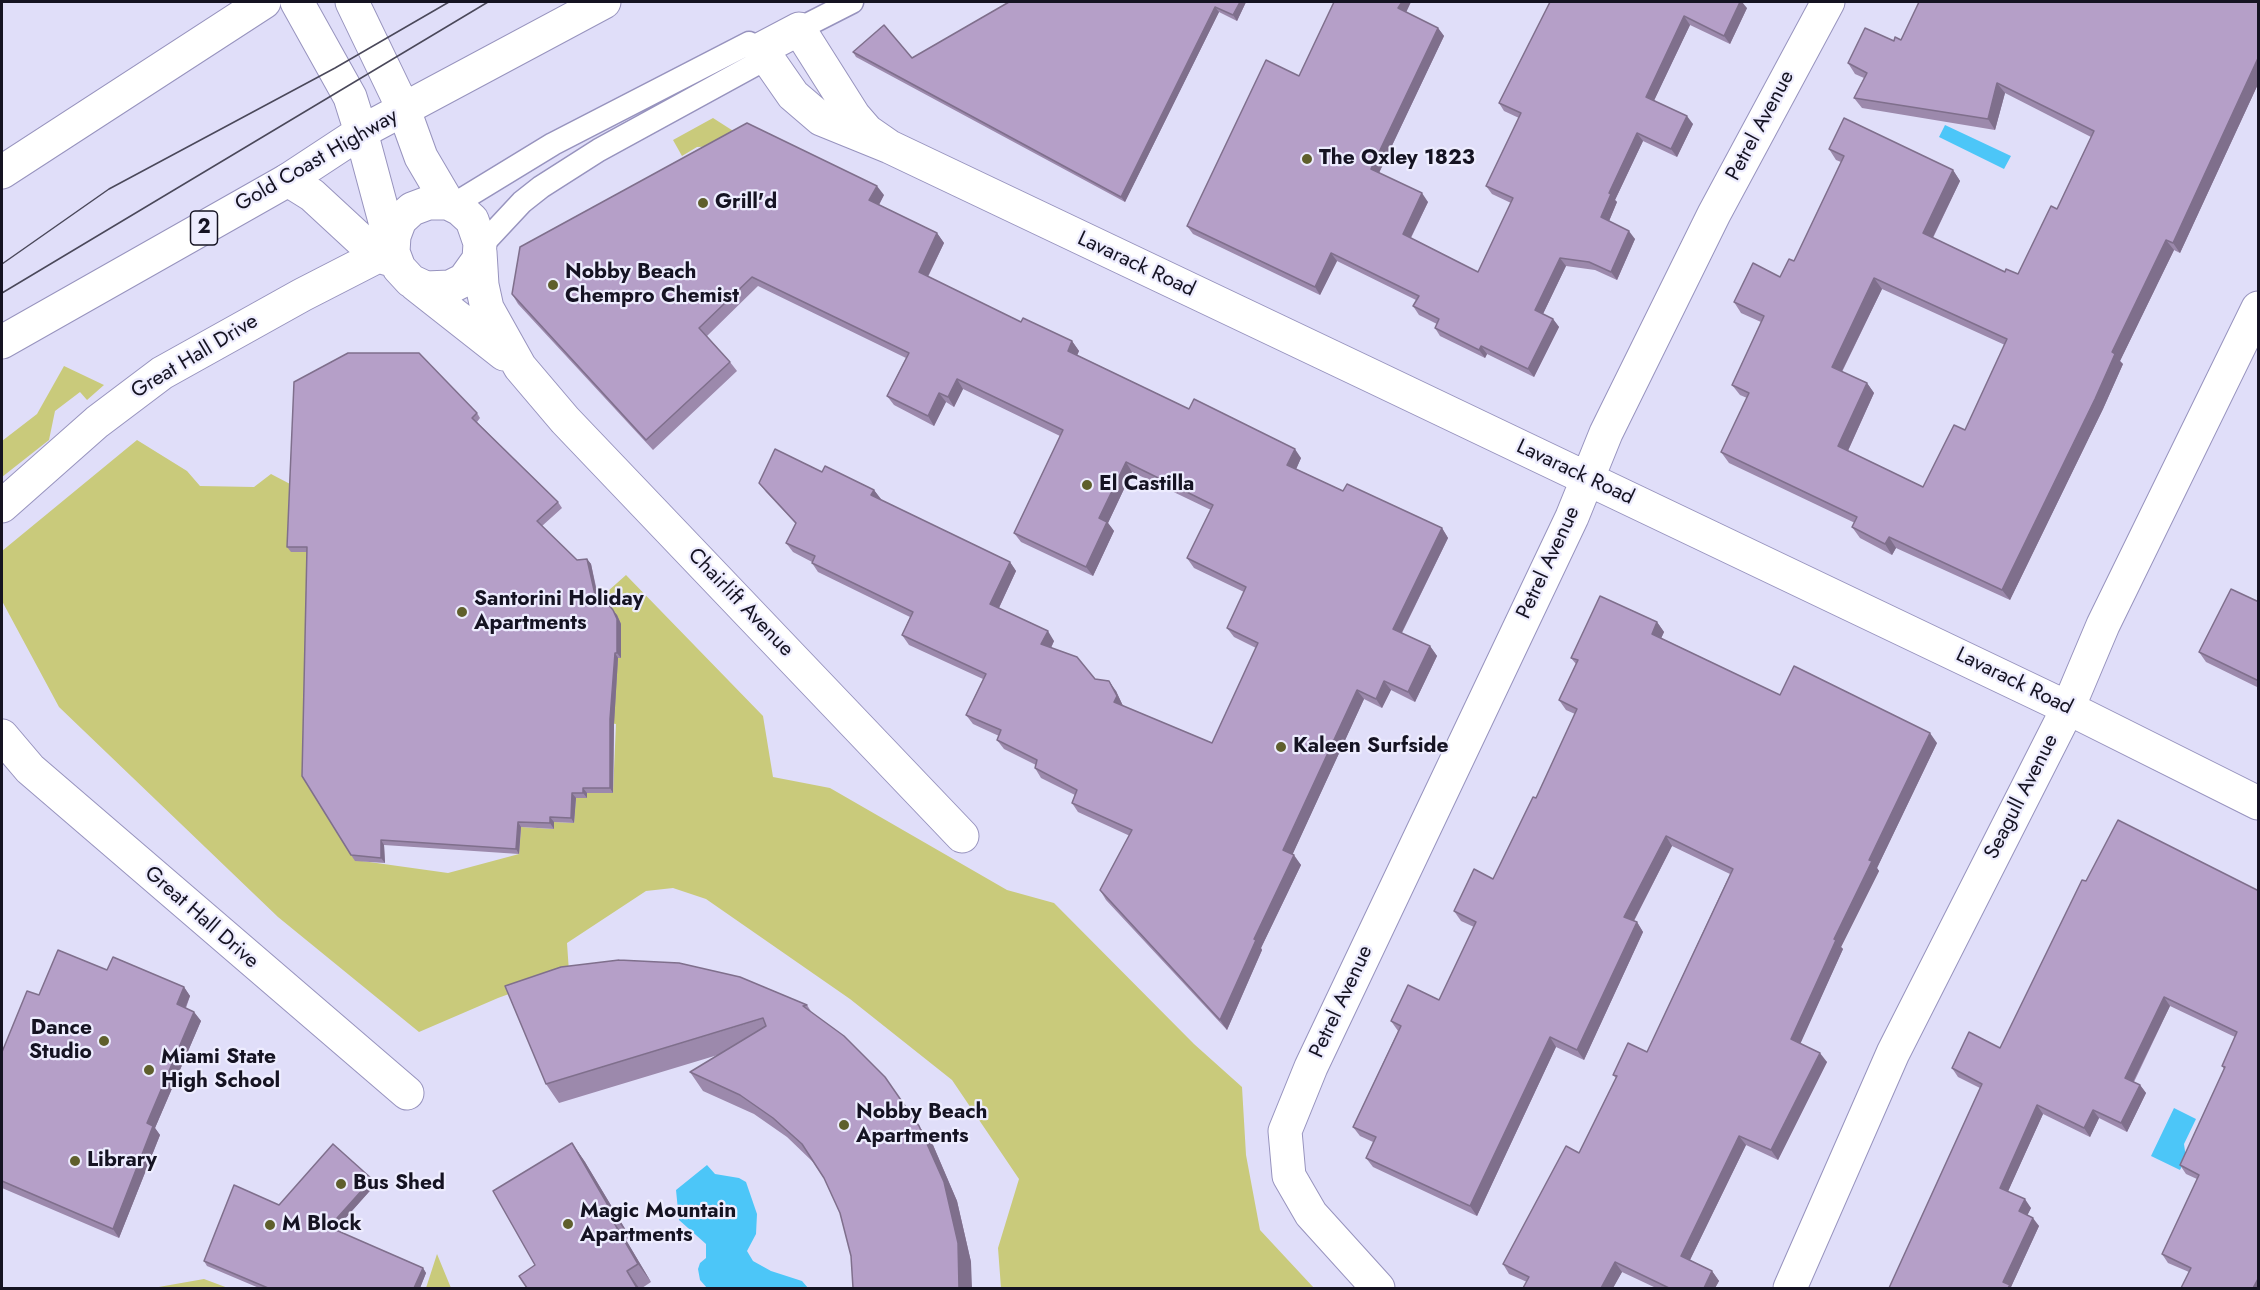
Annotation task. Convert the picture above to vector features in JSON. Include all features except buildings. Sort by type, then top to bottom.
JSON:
[{"type":"main road","points":[[2,172],[264,2]]},
{"type":"main road","points":[[297,2],[350,97],[394,262]]},
{"type":"main road","name":"Chairlift Avenue","points":[[352,2],[404,110],[421,157],[451,204],[472,220],[479,235],[482,285],[487,308],[520,367]]},
{"type":"main road","name":"Gold Coast Highway","points":[[2,342],[288,180],[361,132],[604,2]]},
{"type":"main road","name":"Petrel Avenue","points":[[1378,1288],[1311,1214],[1289,1176],[1285,1131],[1311,1067],[1587,479],[1606,433],[1714,214],[1828,2]]},
{"type":"main road","points":[[761,49],[799,29]]},
{"type":"main road","name":"Lavarack Road","points":[[799,29],[854,116],[867,131],[890,147]]},
{"type":"main road","name":"Lavarack Road","points":[[761,49],[793,95],[812,114],[890,147],[2068,708],[2259,803]]},
{"type":"main road","name":"Chairlift Avenue","points":[[288,180],[312,195],[426,288],[450,287],[470,274],[480,249]]},
{"type":"main road","points":[[394,262],[396,228],[406,214],[428,202],[451,204]]},
{"type":"main road","name":"Chairlift Avenue","points":[[394,262],[520,367],[565,420],[962,836]]},
{"type":"main road","name":"Great Hall Drive","points":[[2,506],[97,422],[162,373],[302,295],[394,262]]},
{"type":"main road","name":"Seagull Avenue","points":[[1790,1288],[1893,1053],[2068,708],[2103,625],[2259,308]]},
{"type":"main road","name":"Great Hall Drive","points":[[2,736],[30,769],[407,1094]]},
{"type":"lane","points":[[799,29],[852,2]]},
{"type":"lane","points":[[451,204],[553,144],[748,43],[761,49],[758,63],[599,150],[549,181],[522,202],[480,249]]},
{"type":"green space","points":[[713,118],[738,134],[718,146],[697,147],[682,156],[673,140]]},
{"type":"green space","points":[[64,366],[104,385],[87,400],[80,392],[55,411],[49,440],[2,477],[2,441],[37,414]]},
{"type":"green space","points":[[137,440],[187,471],[200,486],[254,487],[271,474],[292,485],[311,552],[355,860],[448,873],[519,854],[521,827],[553,829],[554,822],[574,823],[576,798],[587,792],[613,793],[616,724],[608,723],[618,658],[621,658],[621,624],[598,600],[626,575],[763,716],[773,777],[830,788],[1007,890],[1054,903],[1194,1044],[1242,1087],[1246,1155],[1260,1230],[1314,1288],[1001,1288],[998,1248],[1019,1179],[952,1080],[850,999],[706,899],[673,888],[646,891],[567,943],[569,972],[498,998],[419,1032],[278,917],[59,707],[2,601],[2,551]]},
{"type":"green space","points":[[437,1254],[451,1288],[426,1288]]},
{"type":"green space","points":[[204,1279],[228,1288],[153,1288]]},
{"type":"water","points":[[1945,125],[2011,156],[2004,169],[1939,137]]},
{"type":"water","points":[[2174,1108],[2196,1119],[2184,1144],[2186,1158],[2180,1170],[2151,1156]]},
{"type":"water","points":[[707,1165],[715,1174],[739,1178],[746,1182],[757,1214],[756,1234],[747,1251],[753,1261],[771,1271],[802,1281],[808,1288],[707,1288],[700,1280],[698,1269],[700,1263],[706,1258],[706,1244],[679,1220],[676,1190]]},
{"type":"tram line","points":[[2,264],[109,189],[335,68],[449,2]]},
{"type":"tram line","points":[[2,293],[488,2]]},
{"type":"place","name":"The Oxley 1823","points":[[1307,159]]},
{"type":"place","name":"Grill'd","points":[[703,203]]},
{"type":"place","name":"Nobby Beach Chempro Chemist","points":[[553,285]]},
{"type":"place","name":"El Castilla","points":[[1087,485]]},
{"type":"place","name":"Santorini Holiday Apartments","points":[[462,612]]},
{"type":"place","name":"Kaleen Surfside","points":[[1281,747]]},
{"type":"place","name":"Dance Studio","points":[[104,1041]]},
{"type":"place","name":"Miami State High School","points":[[149,1070]]},
{"type":"place","name":"Nobby Beach Apartments","points":[[844,1125]]},
{"type":"place","name":"Library","points":[[75,1161]]},
{"type":"place","name":"Bus Shed","points":[[341,1184]]},
{"type":"place","name":"Magic Mountain Apartments","points":[[568,1224]]},
{"type":"place","name":"M Block","points":[[270,1225]]}]
